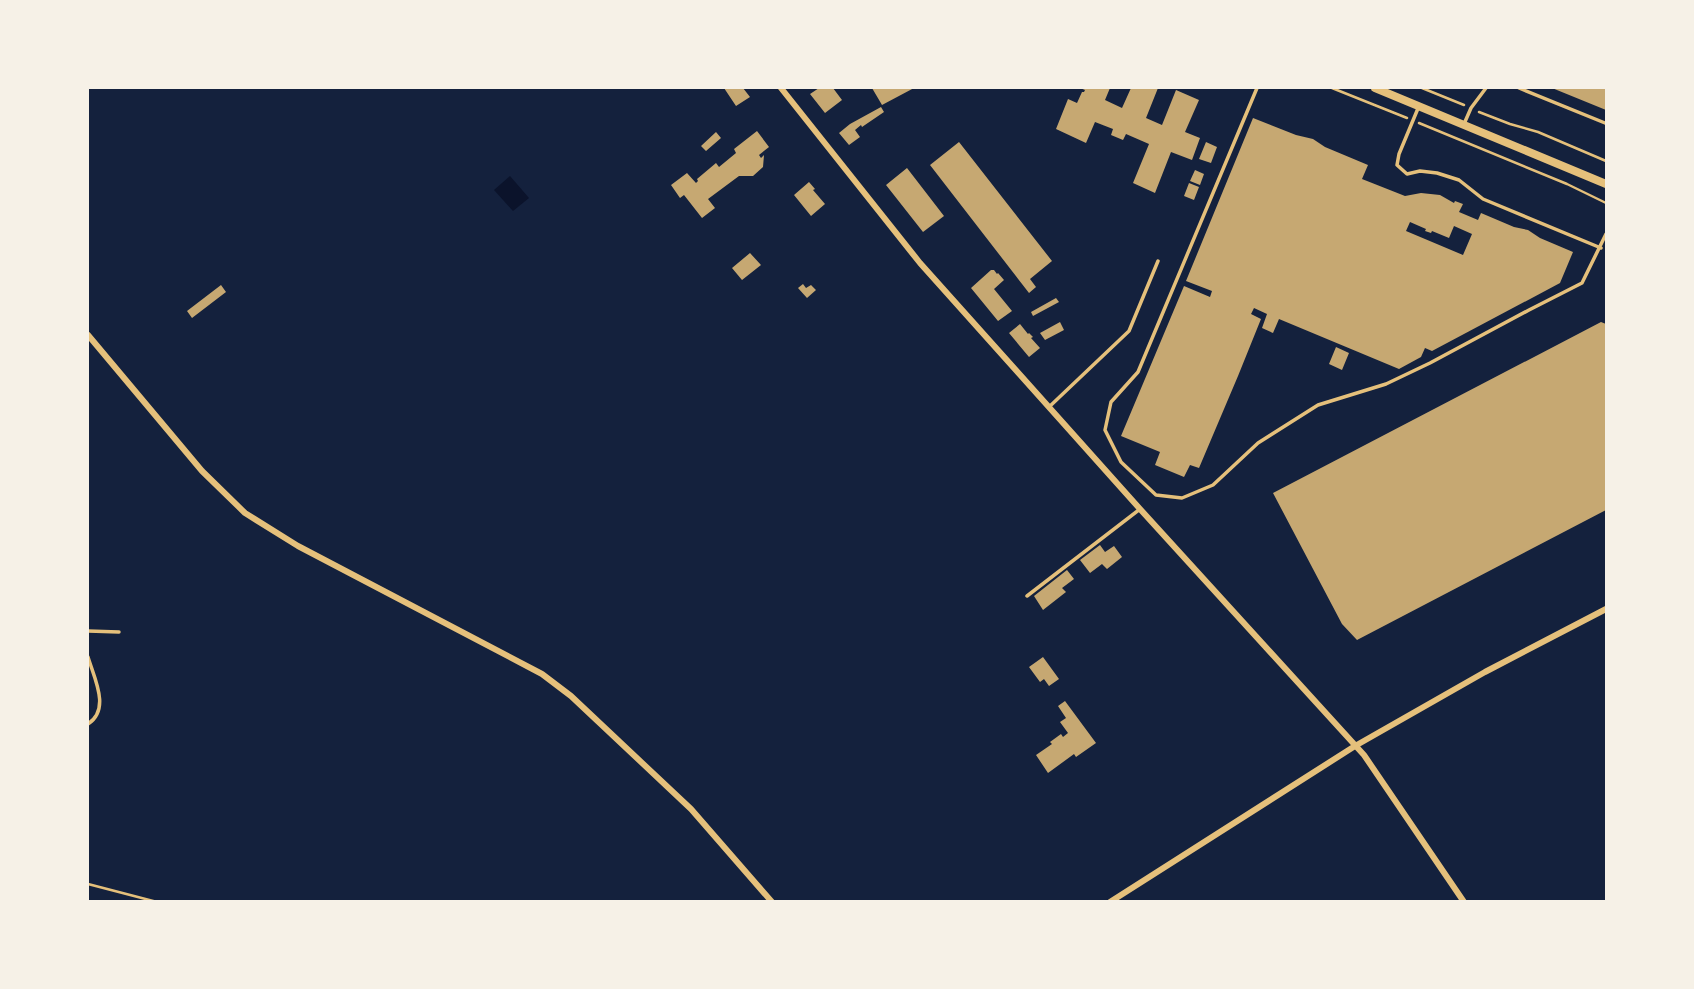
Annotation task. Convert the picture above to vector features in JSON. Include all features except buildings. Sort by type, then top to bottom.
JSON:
[{"type":"street","points":[[781,88],[920,263],[1364,755],[1464,901]]},
{"type":"street","points":[[1375,88],[1606,184]]},
{"type":"street","points":[[88,335],[202,471],[245,513],[309,552],[542,674],[571,696],[691,809],[772,901]]},
{"type":"street","points":[[1110,901],[1355,746],[1485,672],[1606,609]]},
{"type":"lane","points":[[1257,88],[1138,372],[1111,402],[1105,430],[1121,462],[1156,495],[1182,498],[1213,485],[1258,443],[1318,405],[1386,384],[1582,283],[1606,234]]},
{"type":"lane","points":[[1464,124],[1471,108],[1486,88]]},
{"type":"lane","points":[[1520,88],[1605,123]]},
{"type":"lane","points":[[1419,106],[1397,165],[1407,174],[1420,171],[1459,180],[1483,199],[1601,248]]},
{"type":"lane","points":[[1049,407],[1129,331],[1158,261]]},
{"type":"lane","points":[[1027,596],[1140,509]]},
{"type":"lane","points":[[88,631],[119,632]]},
{"type":"lane","points":[[88,657],[100,705],[95,718],[88,724]]},
{"type":"path","points":[[1332,88],[1606,203]]},
{"type":"path","points":[[1422,88],[1606,161]]},
{"type":"path","points":[[88,884],[158,901]]},
{"type":"water","points":[[510,176],[529,198],[513,211],[494,190]]}]
